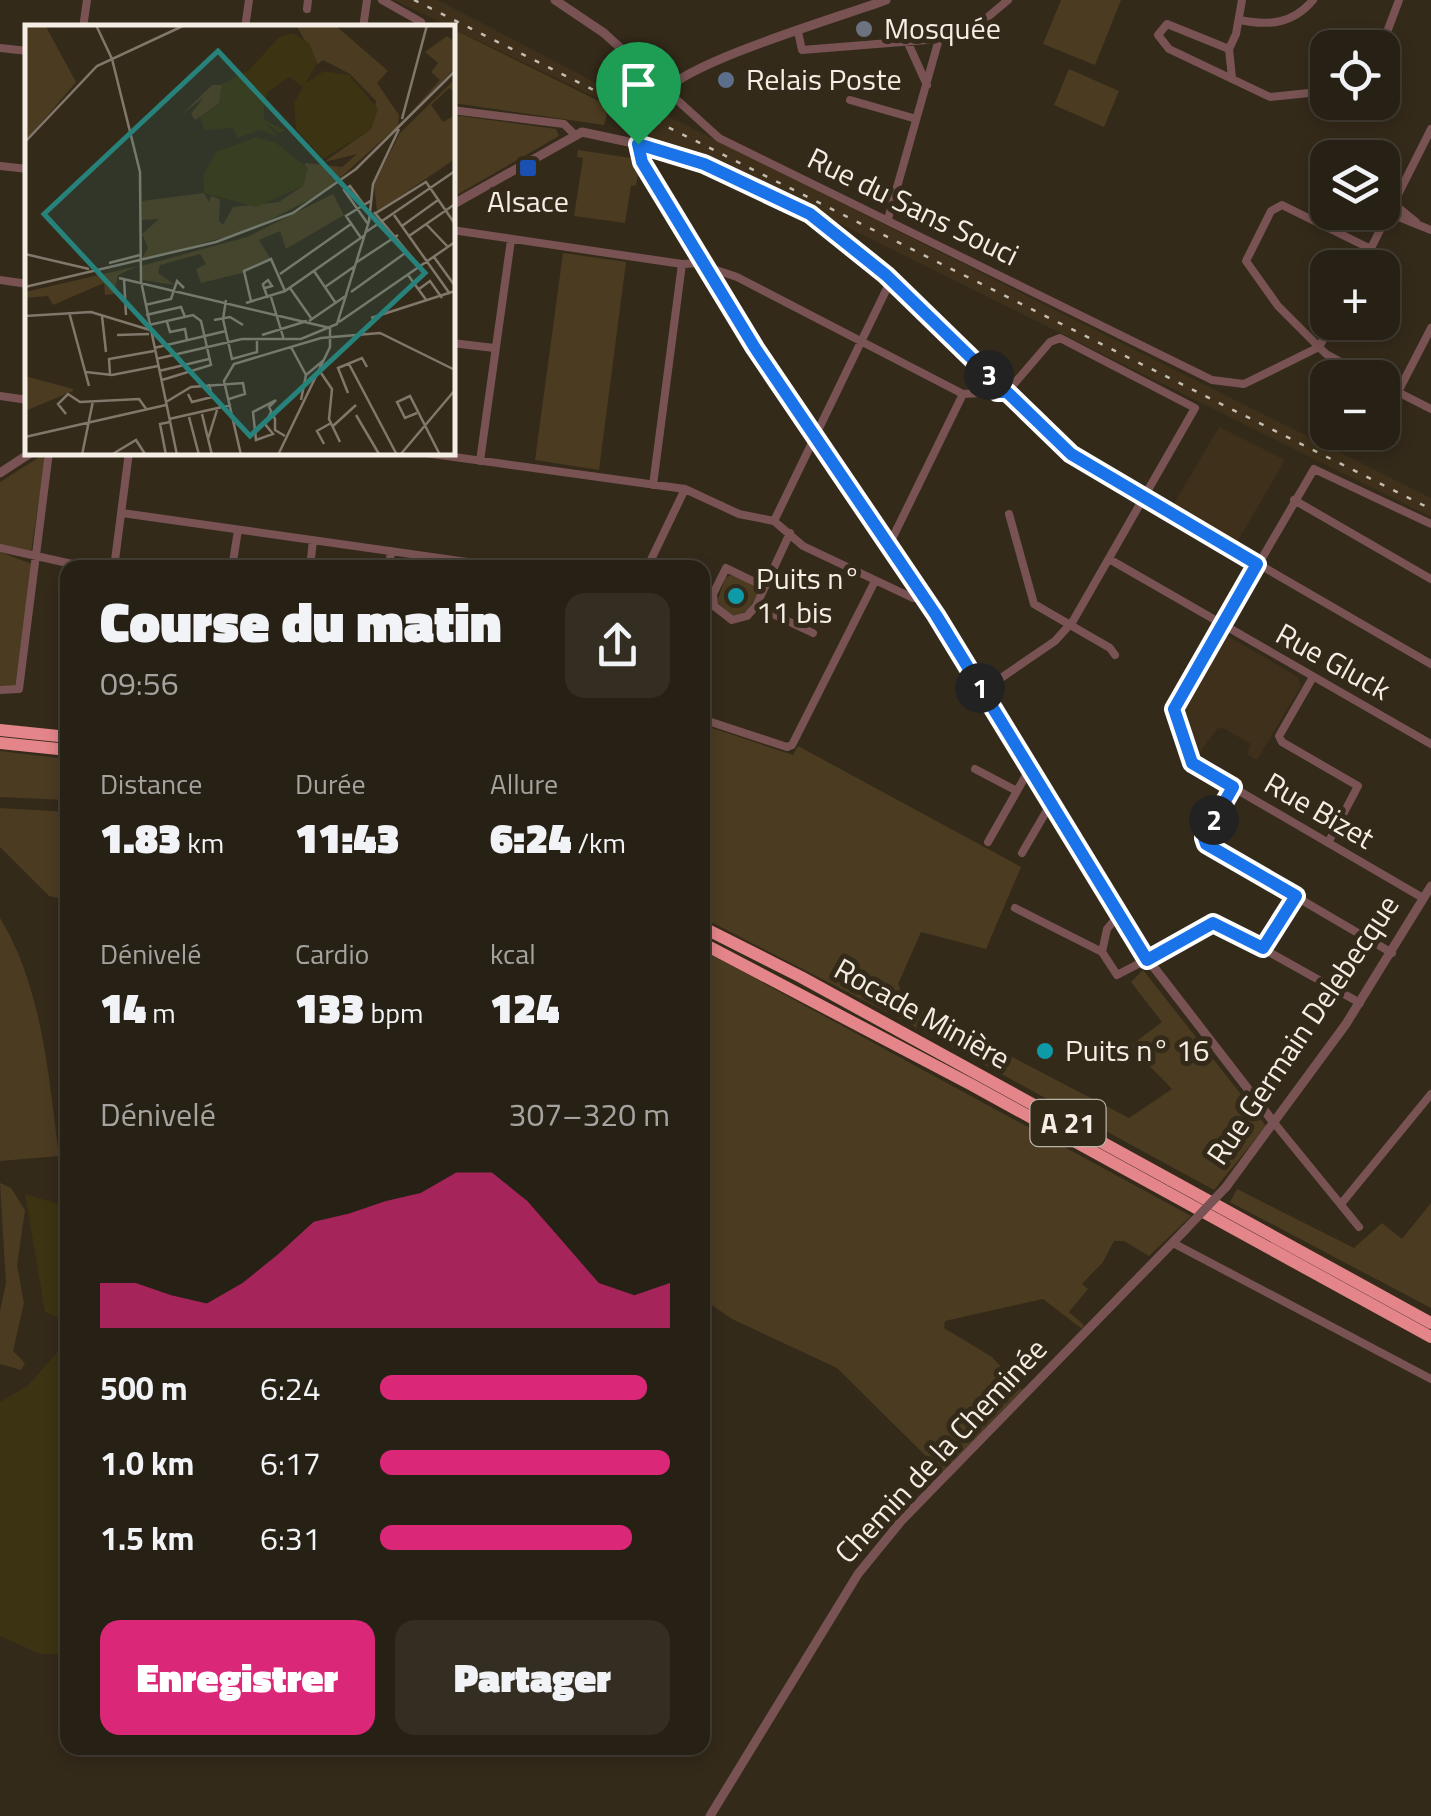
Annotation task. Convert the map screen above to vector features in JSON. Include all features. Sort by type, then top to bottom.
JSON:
[{"type":"highway","points":[[0,730],[60,736]]},
{"type":"highway","points":[[0,744],[60,749]]},
{"type":"highway","name":"Rocade Minière","points":[[710,932],[849,1002],[1431,1322]]},
{"type":"highway","name":"Rocade Minière","points":[[710,947],[970,1084],[1431,1337]]},
{"type":"street","points":[[83,25],[87,0]]},
{"type":"street","points":[[245,25],[249,0]]},
{"type":"street","points":[[363,25],[366,0]]},
{"type":"street","points":[[382,0],[421,22]]},
{"type":"street","points":[[555,0],[604,33],[665,89]]},
{"type":"street","points":[[886,0],[861,4],[716,62],[665,89],[638,144],[642,162],[814,436],[924,596],[1118,918],[1359,1227]]},
{"type":"street","points":[[798,32],[802,50],[938,39],[976,27],[1008,0]]},
{"type":"street","points":[[1232,78],[1228,49],[1240,20],[1242,0]]},
{"type":"street","points":[[1240,20],[1270,24],[1291,19],[1313,0]]},
{"type":"street","points":[[1387,30],[1399,0]]},
{"type":"street","points":[[1228,49],[1167,24],[1158,34],[1169,49],[1270,97],[1310,93]]},
{"type":"street","points":[[888,218],[938,39]]},
{"type":"street","points":[[908,43],[927,85]]},
{"type":"street","points":[[0,48],[25,52]]},
{"type":"street","name":"Rue du Sans Souci","points":[[665,89],[719,138],[1212,380],[1244,384],[1319,347]]},
{"type":"street","points":[[850,100],[914,118]]},
{"type":"street","points":[[455,110],[564,124],[575,134]]},
{"type":"street","points":[[1400,190],[1431,129]]},
{"type":"street","points":[[455,202],[575,134],[592,132],[704,164],[754,186],[810,214],[891,280],[1002,392],[1071,454],[1431,664]]},
{"type":"street","points":[[0,166],[25,170]]},
{"type":"street","points":[[1340,360],[1319,347],[1249,270],[1246,256],[1271,211],[1282,206],[1371,249],[1380,230]]},
{"type":"street","points":[[1400,213],[1431,230]]},
{"type":"street","points":[[455,231],[716,270],[737,277],[964,394],[1002,392],[1050,342],[1060,338],[1194,408],[1069,624],[1055,640],[982,691]]},
{"type":"street","points":[[480,461],[510,240]]},
{"type":"street","points":[[652,484],[682,264]]},
{"type":"street","points":[[0,280],[25,284]]},
{"type":"street","points":[[774,521],[891,280]]},
{"type":"street","points":[[1400,388],[1431,328]]},
{"type":"street","points":[[1319,347],[1323,340]]},
{"type":"street","points":[[455,342],[494,348]]},
{"type":"street","points":[[1400,393],[1431,409]]},
{"type":"street","points":[[889,545],[964,394]]},
{"type":"street","points":[[0,396],[25,400]]},
{"type":"street","points":[[0,473],[27,455]]},
{"type":"street","points":[[0,690],[18,689],[49,455]]},
{"type":"street","points":[[115,560],[129,455]]},
{"type":"street","points":[[439,455],[685,489],[740,514],[774,521],[803,546],[913,598],[924,596]]},
{"type":"street","points":[[1222,625],[1314,469],[1431,524]]},
{"type":"street","points":[[651,560],[685,489]]},
{"type":"street","points":[[1294,500],[1431,579]]},
{"type":"street","points":[[122,514],[438,560]]},
{"type":"street","points":[[1009,514],[1032,601],[1115,655]]},
{"type":"street","points":[[233,560],[238,530]]},
{"type":"street","points":[[765,587],[726,568],[713,594],[717,612],[732,620],[742,619],[756,606],[765,587],[790,534]]},
{"type":"street","points":[[311,560],[313,540]]},
{"type":"street","points":[[0,548],[60,561]]},
{"type":"street","points":[[390,560],[391,551]]},
{"type":"street","name":"Rue Gluck","points":[[1109,559],[1431,744]]},
{"type":"street","points":[[710,721],[787,747],[792,745],[876,580]]},
{"type":"street","points":[[756,606],[813,633]]},
{"type":"street","name":"Rue Bizet","points":[[1222,625],[1174,709],[1192,763],[1423,898]]},
{"type":"street","points":[[1313,677],[1280,736],[1282,742],[1358,786],[1328,842]]},
{"type":"street","points":[[975,769],[1015,790]]},
{"type":"street","points":[[988,842],[1028,770]]},
{"type":"street","points":[[1233,787],[1204,838],[1206,844],[1392,953]]},
{"type":"street","points":[[1022,853],[1050,805]]},
{"type":"street","name":"Rue Germain Delebecque","points":[[1173,1243],[1232,1180],[1275,1124],[1360,1003],[1431,886]]},
{"type":"street","points":[[1263,948],[1296,896]]},
{"type":"street","points":[[1015,908],[1102,952],[1117,975],[1213,923],[1360,1003]]},
{"type":"street","points":[[1102,952],[1108,929],[1118,918]]},
{"type":"street","points":[[1340,1204],[1431,1094]]},
{"type":"street","points":[[1173,1243],[1431,1379]]},
{"type":"street","name":"Chemin de la Cheminée","points":[[710,1816],[858,1574],[902,1520],[1173,1243]]},
{"type":"shaded area","points":[[394,0],[438,0],[655,114],[658,111],[1310,437],[1310,450],[1335,450],[1431,498],[1431,517],[750,179],[649,145],[651,124],[455,29],[455,25],[446,25]]},
{"type":"shaded area","points":[[1061,0],[1121,0],[1095,65],[1043,44]]},
{"type":"shaded area","points":[[455,30],[609,106],[604,125],[455,103]]},
{"type":"shaded area","points":[[1069,69],[1119,91],[1104,127],[1054,105]]},
{"type":"shaded area","points":[[455,115],[556,129],[559,136],[455,196]]},
{"type":"shaded area","points":[[578,150],[631,158],[639,170],[636,185],[631,186],[625,223],[574,216],[583,158],[577,157]]},
{"type":"shaded area","points":[[563,253],[626,262],[599,470],[535,460]]},
{"type":"shaded area","points":[[1219,427],[1285,460],[1236,544],[1172,507]]},
{"type":"shaded area","points":[[41,456],[45,460],[31,552],[0,545],[0,482]]},
{"type":"shaded area","points":[[0,552],[32,564],[15,686],[0,687]]},
{"type":"shaded area","points":[[732,574],[760,589],[748,608],[729,615],[717,602],[725,578]]},
{"type":"shaded area","points":[[1228,636],[1298,677],[1301,686],[1257,760],[1247,754],[1251,744],[1223,728],[1217,729],[1196,758],[1179,710],[1220,640]]},
{"type":"shaded area","points":[[710,727],[793,755],[798,746],[1021,867],[986,949],[921,932],[898,984],[905,1001],[1129,1118],[1172,1089],[1130,1046],[1162,1022],[1131,982],[1143,970],[1266,1126],[1214,1190],[906,1022],[710,922]]},
{"type":"shaded area","points":[[0,751],[60,758],[60,800],[0,797]]},
{"type":"shaded area","points":[[0,808],[60,812],[60,898],[49,896],[0,847]]},
{"type":"shaded area","points":[[0,918],[26,973],[42,1033],[59,1156],[0,1161]]},
{"type":"shaded area","points":[[710,954],[1191,1216],[1149,1256],[1124,1241],[1114,1241],[1103,1262],[1082,1284],[1088,1289],[1069,1312],[1084,1325],[1082,1329],[1043,1299],[945,1321],[944,1328],[992,1357],[1022,1390],[942,1472],[837,1368],[732,1319],[710,1304]]},
{"type":"shaded area","points":[[0,1183],[11,1188],[25,1210],[17,1265],[24,1303],[13,1351],[25,1363],[21,1370],[0,1364],[0,1311],[6,1283]]},
{"type":"shaded area","points":[[1237,1189],[1354,1248],[1382,1223],[1402,1239],[1431,1203],[1431,1308],[1230,1202]]},
{"type":"sand","points":[[25,1194],[60,1204],[60,1319],[45,1312]]},
{"type":"sand","points":[[60,1350],[60,1654],[40,1654],[0,1636],[0,1402],[27,1386]]},
{"type":"railway","points":[[414,0],[1431,509]]},
{"type":"place","name":"Mosquée","points":[[864,29]]},
{"type":"place","name":"Relais Poste","points":[[726,80]]},
{"type":"place","name":"Alsace","points":[[528,168]]},
{"type":"place","name":"Puits n° 11 bis","points":[[736,596]]},
{"type":"place","name":"Puits n° 16","points":[[1045,1051]]},
{"type":"route","points":[[638,144],[704,164],[810,214],[886,275],[996,382],[997,392],[1007,392],[1071,454],[1257,564],[1174,709],[1192,763],[1233,787],[1204,838],[1206,844],[1296,896],[1263,948],[1222,924],[1213,923],[1147,960],[1122,926],[936,615],[755,348],[642,162],[638,144]]}]
